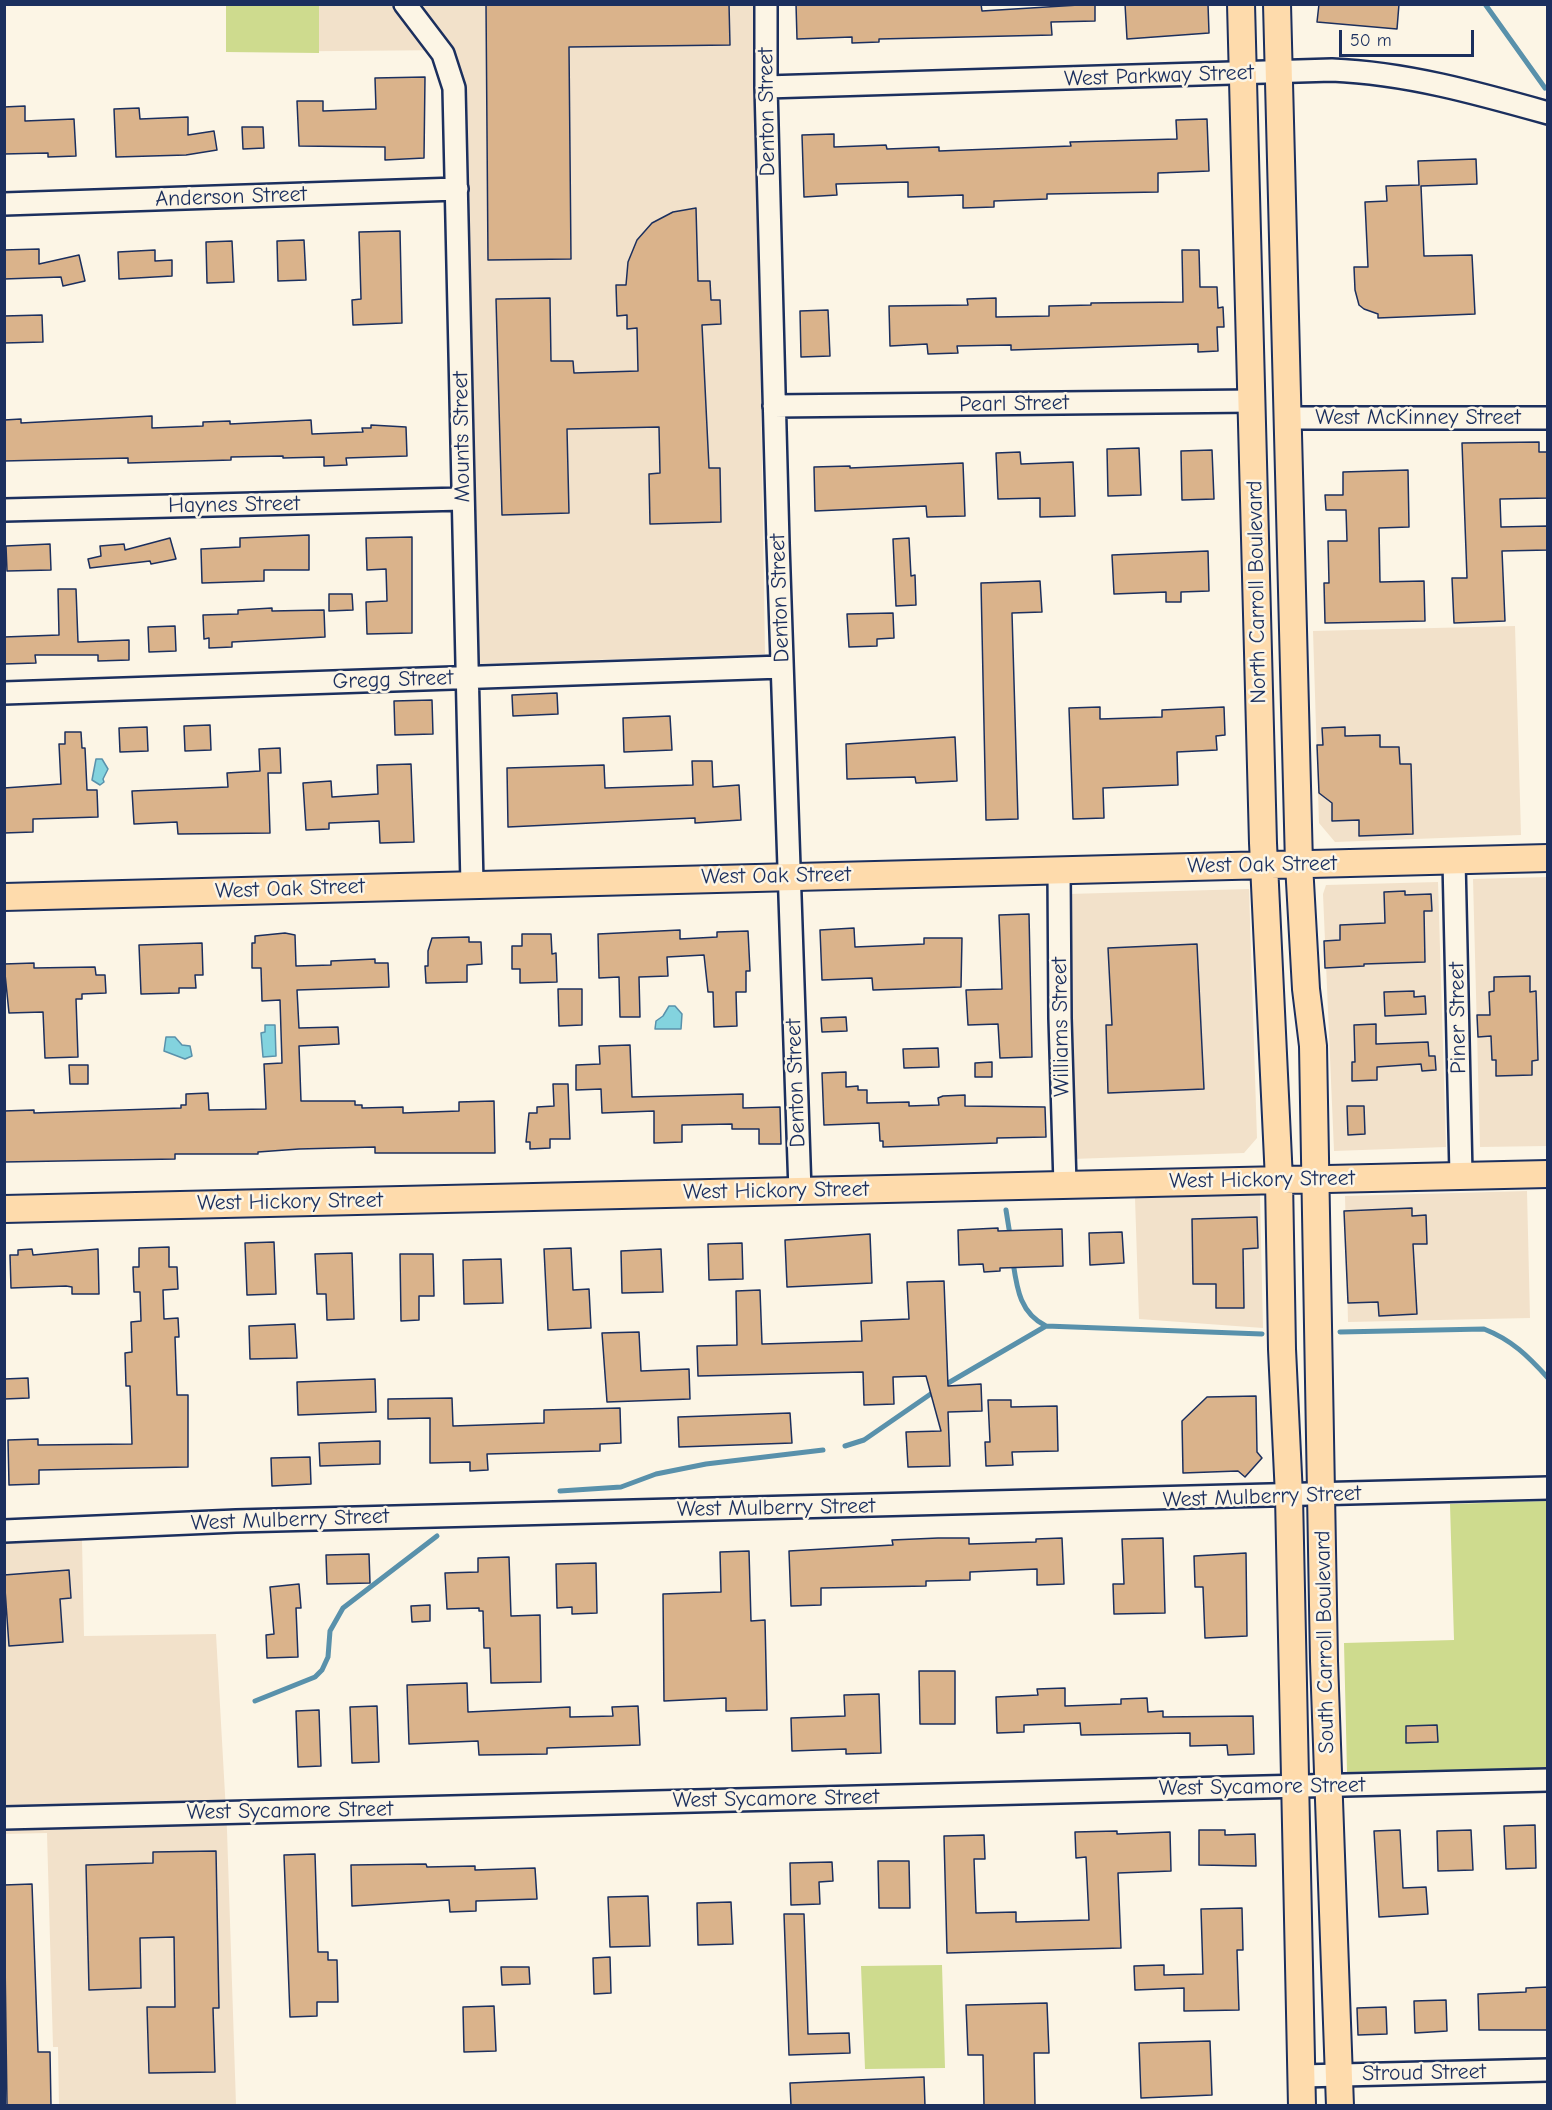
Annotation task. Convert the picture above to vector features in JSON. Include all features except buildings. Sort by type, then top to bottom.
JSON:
[{"type":"main road","name":"North Carroll Boulevard","points":[[1241,4],[1264,865],[1279,1180]]},
{"type":"main road","name":"North Carroll Boulevard","points":[[1277,4],[1299,864],[1306,989],[1312,1028],[1317,1178]]},
{"type":"main road","points":[[1251,329],[1273,411],[1288,417]]},
{"type":"main road","name":"West Oak Street","points":[[4,897],[1548,858]]},
{"type":"main road","name":"West Hickory Street","points":[[4,1209],[1548,1174]]},
{"type":"main road","name":"South Carroll Boulevard","points":[[1317,1178],[1327,1785],[1340,2106]]},
{"type":"main road","name":"South Carroll Boulevard","points":[[1279,1180],[1289,1497],[1302,2106]]},
{"type":"street","name":"Mounts Street","points":[[405,4],[444,54],[454,88],[472,884]]},
{"type":"street","name":"Denton Street","points":[[766,4],[774,406],[800,1191]]},
{"type":"street","name":"West Parkway Street","points":[[766,87],[1332,70],[1391,74],[1548,113]]},
{"type":"street","name":"Anderson Street","points":[[4,204],[457,189]]},
{"type":"street","name":"Pearl Street","points":[[774,406],[1253,401]]},
{"type":"street","name":"West McKinney Street","points":[[1288,417],[1548,418]]},
{"type":"street","name":"Haynes Street","points":[[4,510],[463,499]]},
{"type":"street","name":"Gregg Street","points":[[4,693],[782,667]]},
{"type":"street","name":"Piner Street","points":[[1454,860],[1461,1175]]},
{"type":"street","name":"Williams Street","points":[[1059,870],[1065,1184]]},
{"type":"street","name":"West Mulberry Street","points":[[4,1531],[236,1521],[1289,1497],[1548,1488]]},
{"type":"street","name":"West Sycamore Street","points":[[4,1818],[1548,1780]]},
{"type":"street","name":"Stroud Street","points":[[1301,2076],[1548,2070]]},
{"type":"shaded area","points":[[226,5],[755,5],[765,654],[476,664],[453,50],[226,52]]},
{"type":"shaded area","points":[[1515,626],[1521,835],[1335,842],[1319,823],[1313,631]]},
{"type":"shaded area","points":[[1547,877],[1547,1146],[1480,1147],[1473,879]]},
{"type":"shaded area","points":[[1438,882],[1446,1147],[1334,1151],[1323,894],[1326,885]]},
{"type":"shaded area","points":[[1249,889],[1257,1138],[1244,1153],[1072,1159],[1068,894]]},
{"type":"shaded area","points":[[1527,1191],[1530,1318],[1348,1322],[1345,1196]]},
{"type":"shaded area","points":[[1260,1195],[1263,1328],[1139,1319],[1135,1198]]},
{"type":"shaded area","points":[[82,1540],[84,1636],[216,1634],[227,1830],[236,2105],[59,2105],[58,2047],[53,2047],[47,1833],[5,1834],[4,1542]]},
{"type":"green space","points":[[226,5],[319,5],[319,53],[226,52]]},
{"type":"green space","points":[[1547,1501],[1547,1768],[1347,1772],[1344,1643],[1454,1640],[1450,1504]]},
{"type":"green space","points":[[942,1965],[945,2068],[865,2069],[861,1966]]},
{"type":"water","points":[[96,759],[102,759],[108,769],[103,779],[104,782],[100,785],[92,780]]},
{"type":"water","points":[[669,1006],[675,1006],[682,1014],[681,1029],[655,1029],[656,1021],[663,1016]]},
{"type":"water","points":[[265,1025],[275,1025],[276,1056],[263,1057],[261,1033],[265,1032]]},
{"type":"water","points":[[166,1037],[175,1037],[182,1045],[190,1046],[192,1056],[185,1059],[164,1051]]},
{"type":"waterway","points":[[1485,4],[1545,88]]},
{"type":"waterway","points":[[1006,1210],[1010,1235]]},
{"type":"waterway","points":[[1013,1262],[1018,1291],[1025,1307],[1037,1321],[1046,1326],[1262,1334]]},
{"type":"waterway","points":[[943,1386],[1046,1326]]},
{"type":"waterway","points":[[1340,1332],[1484,1329],[1519,1349],[1548,1378]]},
{"type":"waterway","points":[[845,1446],[864,1440],[935,1391]]},
{"type":"waterway","points":[[560,1491],[621,1487],[656,1474],[706,1464],[823,1450]]},
{"type":"waterway","points":[[255,1701],[315,1677],[322,1670],[328,1657],[330,1631],[343,1608],[437,1536]]}]
